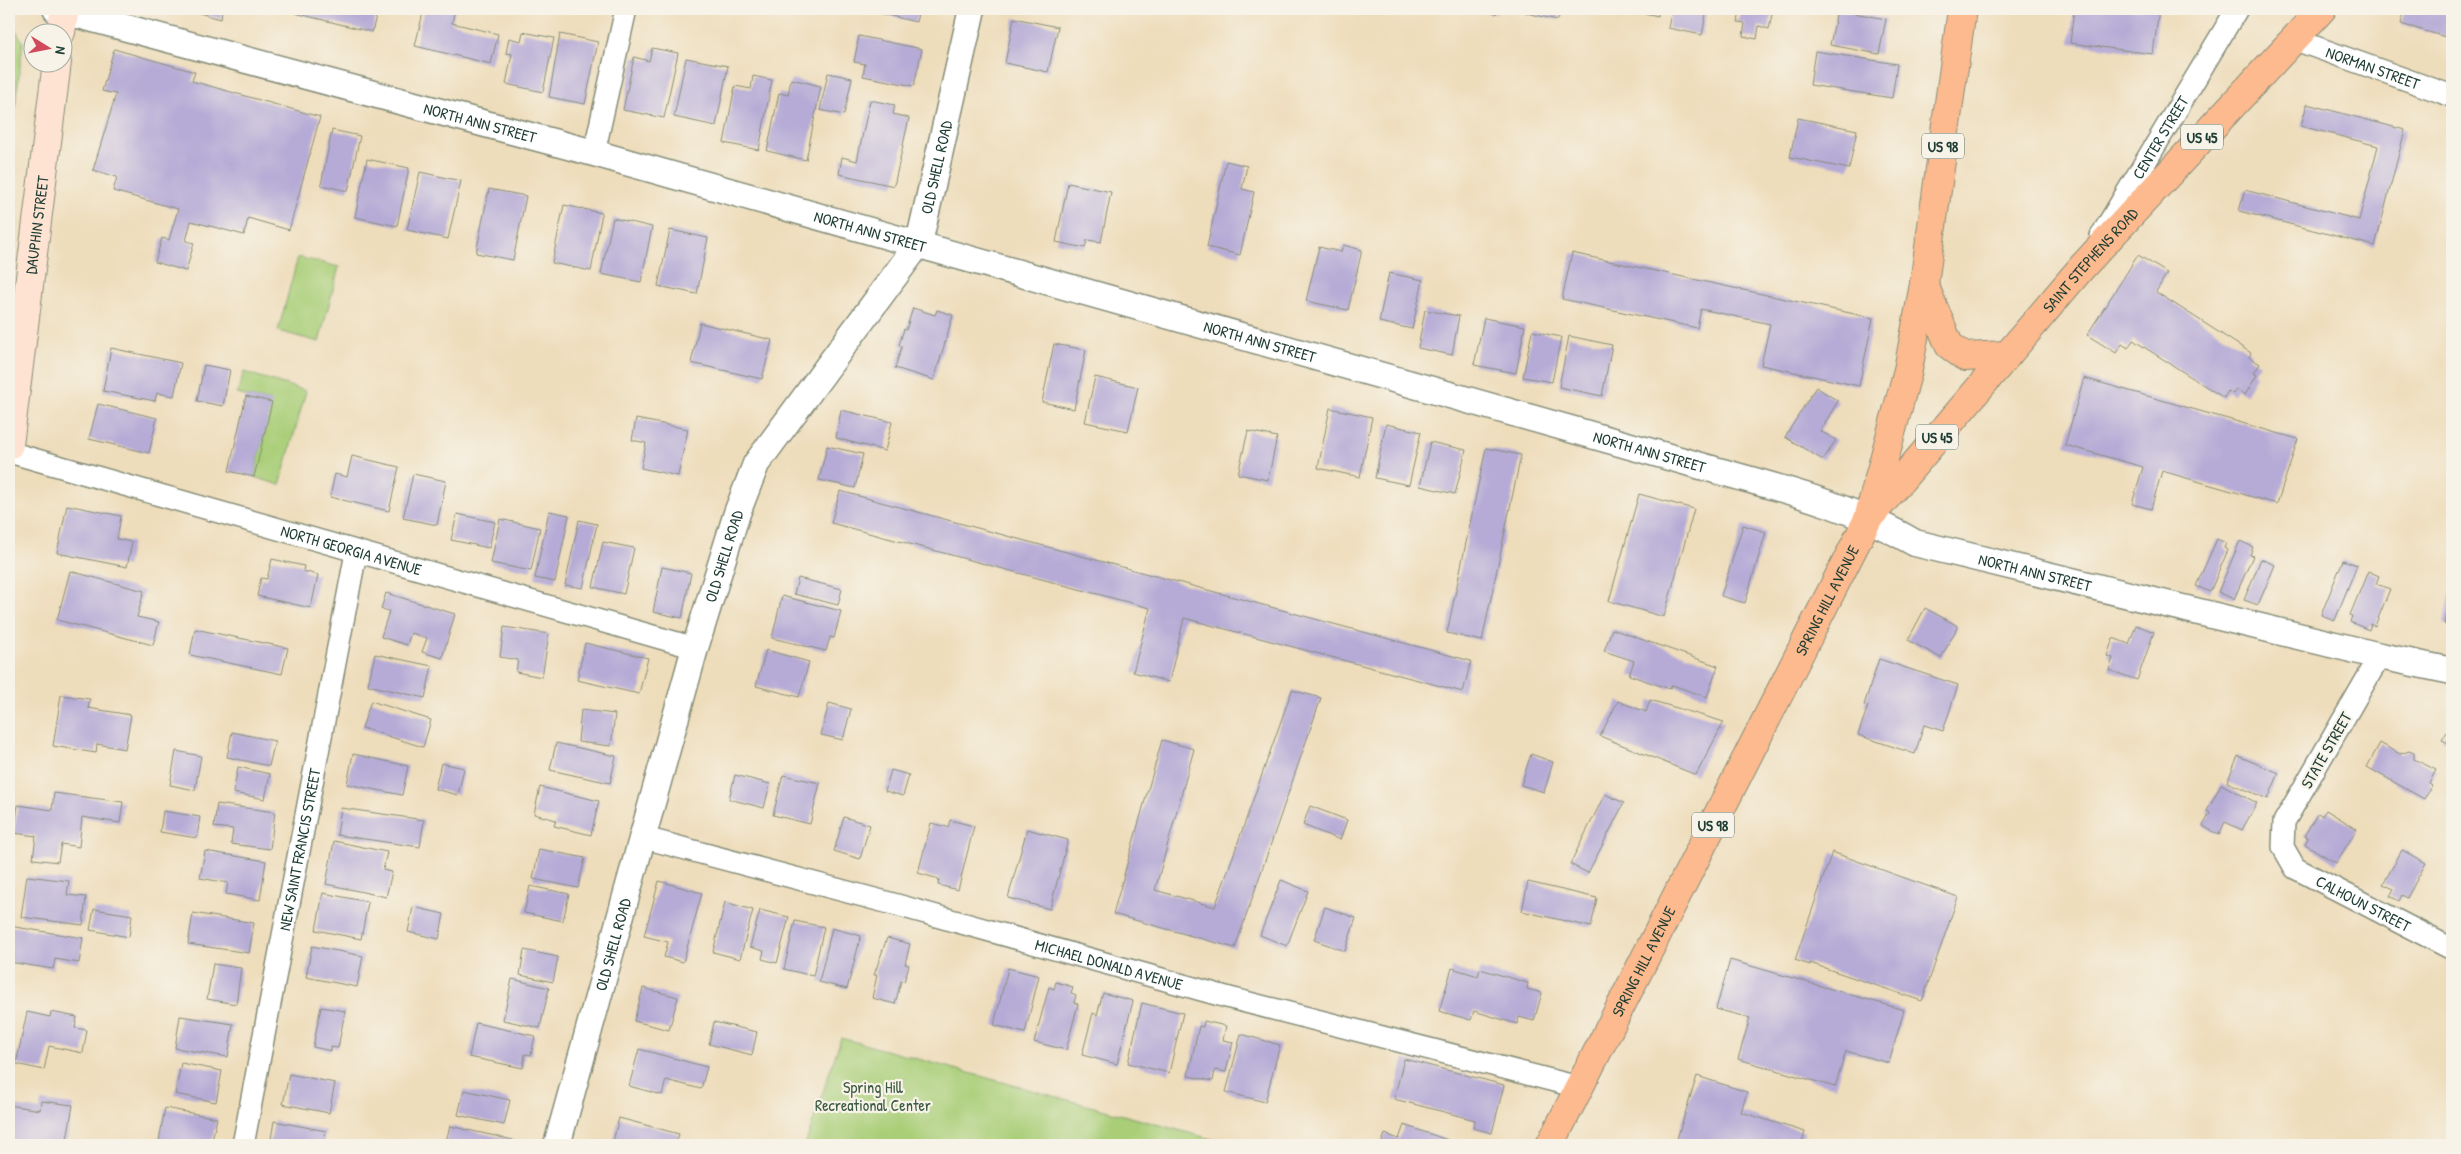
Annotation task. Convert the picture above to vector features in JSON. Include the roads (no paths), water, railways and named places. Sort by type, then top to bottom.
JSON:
[{"type":"main road","name":"SPRING HILL AVENUE","points":[[1550,1145],[1868,519],[1908,370],[1924,284],[1962,9]]},
{"type":"main road","name":"SAINT STEPHENS ROAD","points":[[1868,519],[2083,266],[2292,39],[2322,9]]},
{"type":"main road","name":"DAUPHIN STREET","points":[[9,445],[57,72]]},
{"type":"main road","points":[[1924,284],[1949,345],[1965,357],[2007,355]]},
{"type":"street","points":[[594,153],[626,9]]},
{"type":"street","name":"OLD SHELL ROAD","points":[[557,1145],[641,837],[695,648],[737,513],[756,464],[919,243],[972,9]]},
{"type":"street","name":"CENTER STREET","points":[[2083,266],[2238,9]]},
{"type":"street","name":"NORTH ANN STREET","points":[[62,15],[594,153],[919,243],[1828,502],[1868,519],[1915,543],[2380,656],[2452,671]]},
{"type":"street","name":"NORMAN STREET","points":[[2292,39],[2452,96]]},
{"type":"street","name":"NORTH GEORGIA AVENUE","points":[[9,452],[695,648]]},
{"type":"street","name":"NEW SAINT FRANCIS STREET","points":[[243,1145],[356,552]]},
{"type":"street","name":"STATE STREET","points":[[2283,847],[2284,822],[2380,656]]},
{"type":"street","name":"MICHAEL DONALD AVENUE","points":[[641,837],[897,905],[1230,998],[1578,1087]]},
{"type":"street","name":"CALHOUN STREET","points":[[2283,847],[2295,868],[2452,949]]},
{"type":"park label","name":"Spring Hill Recreational Center","points":[[873,1096]]}]
